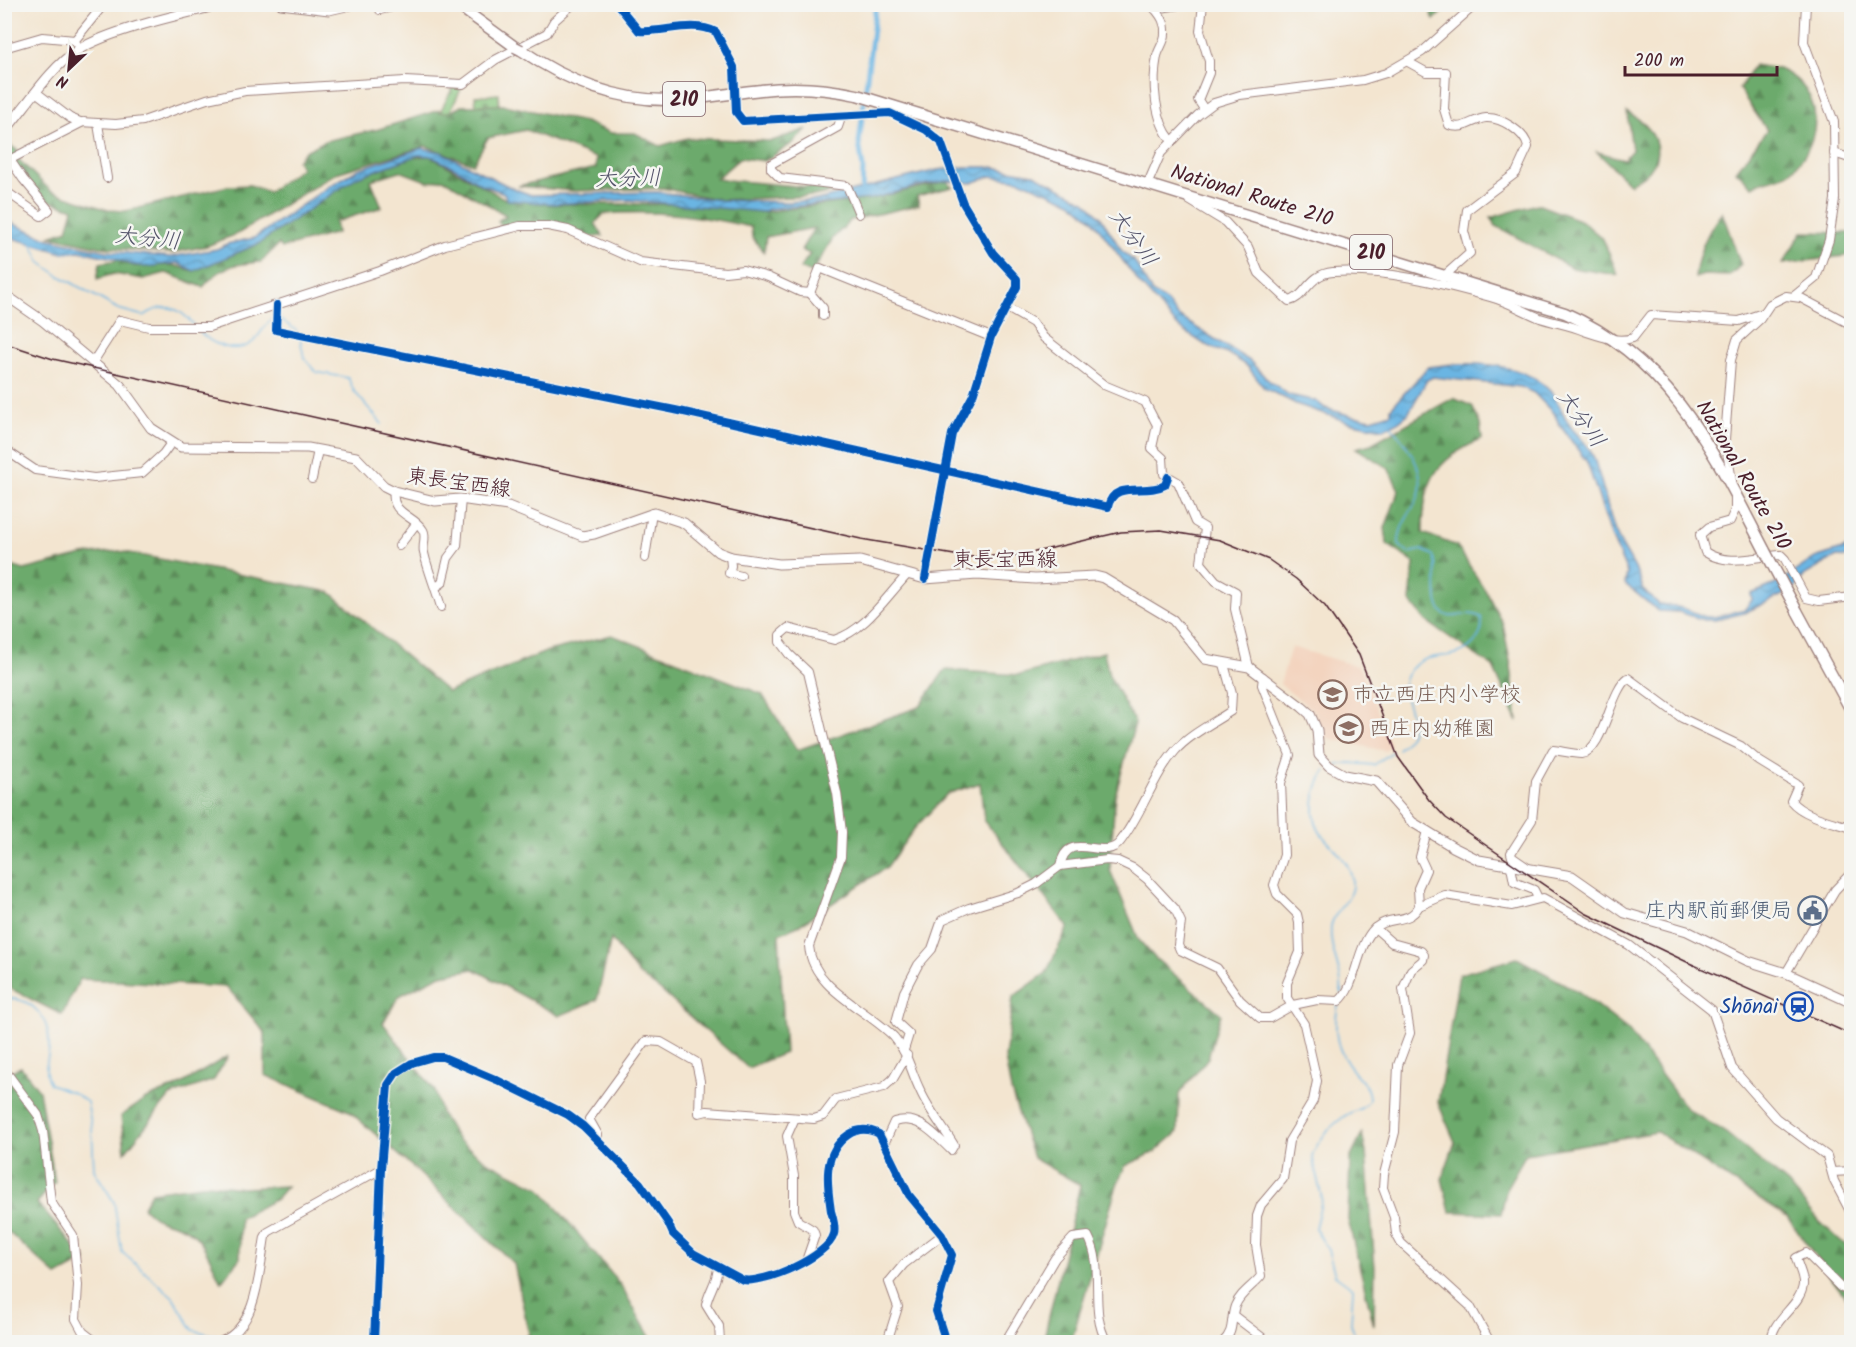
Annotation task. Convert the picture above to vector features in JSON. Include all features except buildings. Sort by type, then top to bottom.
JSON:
[{"type":"highway","name":"National Route 210","points":[[456,4],[518,48],[567,78],[619,96],[667,100],[793,88],[857,95],[1149,183],[1565,313],[1612,339],[1646,366],[1676,398],[1707,444],[1735,493],[1851,712]]},
{"type":"main road","points":[[4,132],[78,50],[112,35],[223,4]]},
{"type":"main road","points":[[281,4],[329,10],[355,4]]},
{"type":"main road","name":"東長宝西線","points":[[4,294],[43,321],[93,362],[129,395],[151,428],[171,442],[193,448],[318,450],[360,459],[384,486],[394,491],[435,501],[461,499],[520,509],[582,536],[594,534],[652,513],[666,515],[684,524],[718,552],[779,564],[860,561],[925,579],[977,575],[1035,579],[1095,576],[1103,578],[1173,620],[1205,659],[1249,667],[1263,677],[1310,714],[1317,730],[1319,755],[1329,766],[1345,775],[1376,781],[1406,816],[1427,831],[1479,860],[1532,871],[1572,876],[1626,913],[1681,928],[1748,961],[1786,973],[1851,1003]]},
{"type":"street","points":[[75,40],[104,4]]},
{"type":"street","points":[[380,10],[405,4]]},
{"type":"street","points":[[37,93],[70,118],[98,124],[143,121],[197,102],[245,91],[405,81],[463,84],[495,60],[547,33],[554,21],[573,4]]},
{"type":"street","points":[[617,4],[639,31],[664,28],[705,28],[716,32],[734,67],[736,115],[745,122],[841,118],[886,113],[898,115],[937,138],[946,155],[964,205],[993,254],[1017,279],[1017,287],[991,337],[973,395],[952,434],[925,579]]},
{"type":"street","points":[[1172,141],[1163,130],[1156,97],[1157,57],[1165,34],[1162,18],[1155,7],[1184,4]]},
{"type":"street","points":[[1203,4],[1200,31],[1209,68],[1206,84],[1198,100],[1204,109]]},
{"type":"street","points":[[1149,183],[1158,158],[1204,109],[1222,100],[1240,95],[1370,78],[1408,62],[1476,4]]},
{"type":"street","points":[[1806,4],[1804,42],[1834,122],[1835,199],[1829,240],[1815,278],[1794,296],[1775,301],[1737,340],[1732,352],[1725,440],[1735,493],[1734,510],[1730,521],[1709,527],[1700,535],[1703,550],[1709,555],[1725,559],[1746,560],[1778,555],[1785,559],[1801,591],[1806,598],[1813,601],[1851,597]]},
{"type":"street","points":[[4,48],[48,37],[75,40]]},
{"type":"street","points":[[75,40],[78,50]]},
{"type":"street","points":[[1408,62],[1426,72],[1446,72],[1444,109],[1449,125],[1464,127],[1486,118],[1493,119],[1517,131],[1524,137],[1528,147],[1516,173],[1469,207],[1464,225],[1470,253],[1432,283]]},
{"type":"street","points":[[841,118],[840,125],[835,129],[780,156],[770,166],[772,173],[780,178],[847,186],[860,214]]},
{"type":"street","points":[[11,159],[83,122]]},
{"type":"street","points":[[98,124],[107,178]]},
{"type":"street","points":[[4,151],[22,178],[50,210],[41,216],[4,190]]},
{"type":"street","points":[[1834,153],[1851,159]]},
{"type":"street","points":[[1188,196],[1191,202],[1225,222],[1248,247],[1259,273],[1289,301],[1294,300],[1314,279],[1330,272],[1395,276],[1432,283],[1514,304],[1541,318],[1600,338],[1633,338],[1651,315],[1739,321],[1763,313]]},
{"type":"street","points":[[93,362],[120,320],[149,327],[209,327],[425,255],[445,245],[520,226],[548,226],[568,230],[619,255],[640,262],[725,272],[742,270],[768,277],[800,292],[810,293],[823,308],[823,316]]},
{"type":"street","points":[[810,293],[820,268],[991,337]]},
{"type":"street","points":[[1794,296],[1831,312],[1851,325]]},
{"type":"street","points":[[277,305],[276,330],[462,366],[1108,507],[1110,497],[1117,492],[1155,489],[1165,485],[1168,477]]},
{"type":"street","points":[[1007,308],[1033,323],[1044,338],[1104,385],[1145,402],[1157,425],[1152,448],[1163,458],[1163,471],[1168,477],[1178,482],[1195,522],[1204,528],[1201,563],[1216,581],[1236,592],[1235,609],[1249,667]]},
{"type":"street","points":[[4,449],[35,471],[94,478],[142,473],[163,454],[171,442]]},
{"type":"street","points":[[312,478],[318,450]]},
{"type":"street","points":[[394,491],[394,503],[399,510],[425,533],[423,551],[441,607]]},
{"type":"street","points":[[436,587],[442,583],[448,558],[457,546],[461,499]]},
{"type":"street","points":[[645,558],[652,513]]},
{"type":"street","points":[[399,546],[416,524]]},
{"type":"street","points":[[730,556],[729,573],[741,576]]},
{"type":"street","points":[[884,1144],[894,1122],[903,1119],[913,1120],[923,1125],[951,1150],[954,1145],[920,1092],[905,1053],[892,1036],[857,1009],[814,969],[810,961],[812,938],[842,857],[842,832],[837,793],[808,672],[789,654],[780,642],[780,635],[788,628],[834,640],[842,638],[873,613],[907,575]]},
{"type":"street","points":[[1060,866],[1062,858],[1070,849],[1079,846],[1109,849],[1118,845],[1133,824],[1162,768],[1176,750],[1231,711],[1232,693],[1224,664]]},
{"type":"street","points":[[1223,1342],[1231,1335],[1240,1296],[1261,1276],[1256,1245],[1257,1216],[1261,1205],[1280,1186],[1289,1141],[1317,1091],[1313,1055],[1304,1024],[1287,998],[1287,983],[1300,952],[1299,923],[1297,914],[1277,894],[1275,885],[1284,855],[1281,783],[1290,755],[1262,685],[1263,677]]},
{"type":"street","points":[[1532,871],[1511,853],[1533,820],[1536,781],[1546,759],[1553,750],[1582,754],[1588,750],[1606,721],[1619,688],[1628,678],[1682,718],[1741,746],[1759,761],[1798,785],[1791,801],[1793,804],[1851,828]]},
{"type":"street","points":[[1419,906],[1418,888],[1426,870],[1420,856],[1427,831]]},
{"type":"street","points":[[602,1144],[589,1119],[646,1041],[661,1042],[696,1062],[700,1081],[699,1113],[706,1111],[814,1119],[823,1116],[836,1099],[884,1087],[893,1079],[905,1053],[909,1034],[896,1022],[904,992],[918,964],[932,949],[942,920],[969,908],[1036,885],[1060,866],[1107,860],[1118,861],[1133,868],[1147,879],[1176,909],[1181,922],[1178,945],[1180,950],[1217,968],[1260,1018],[1270,1018],[1293,1005],[1317,1000],[1341,1000],[1375,928],[1387,919],[1401,920],[1412,916],[1419,906],[1445,895],[1512,906],[1522,905],[1538,898],[1556,903],[1629,945],[1712,1010],[1724,1052],[1737,1075],[1776,1118],[1827,1156],[1851,1215]]},
{"type":"street","points":[[1511,867],[1514,882],[1534,890],[1538,898]]},
{"type":"street","points":[[1786,973],[1835,890],[1851,872]]},
{"type":"street","points":[[1375,928],[1387,940],[1421,951],[1424,955],[1423,960],[1411,970],[1403,989],[1410,1033],[1398,1065],[1395,1132],[1383,1188],[1394,1217],[1396,1234],[1418,1260],[1452,1287],[1470,1306],[1490,1342]]},
{"type":"street","points":[[374,1342],[381,1169],[388,1085],[396,1073],[412,1063],[433,1057],[443,1058],[473,1070],[568,1115],[602,1144],[640,1183],[673,1234],[693,1253],[752,1281],[770,1277],[807,1259],[830,1242],[834,1235],[827,1170],[837,1146],[854,1131],[867,1129],[879,1134],[909,1195],[942,1235],[952,1255],[936,1311],[946,1342]]},
{"type":"street","points":[[4,1069],[38,1115],[43,1131],[51,1202],[73,1235],[78,1285],[76,1319],[83,1332],[96,1342]]},
{"type":"street","points":[[795,1118],[787,1136],[794,1176],[794,1211],[798,1221],[813,1230],[815,1235],[807,1259]]},
{"type":"street","points":[[220,1342],[238,1332],[250,1311],[265,1237],[268,1232],[381,1169]]},
{"type":"street","points":[[1832,1172],[1851,1171]]},
{"type":"street","points":[[887,1342],[898,1307],[889,1282],[904,1264],[942,1235]]},
{"type":"street","points":[[1005,1342],[1055,1258],[1073,1238],[1088,1236],[1095,1255],[1100,1331],[1107,1342]]},
{"type":"street","points":[[1772,1342],[1775,1328],[1803,1288],[1803,1278],[1796,1258],[1806,1253],[1840,1287],[1851,1293]]},
{"type":"street","points":[[718,1266],[718,1279],[709,1292],[706,1305],[719,1326],[720,1342]]},
{"type":"street","points":[[1234,1316],[1268,1342]]},
{"type":"shaded area","name":"市立西庄内小学校","points":[[1291,647],[1357,666],[1362,671],[1391,746],[1385,751],[1323,737],[1315,712],[1280,684]]},
{"type":"green space","points":[[1428,5],[1449,5],[1434,20]]},
{"type":"green space","points":[[1754,65],[1781,70],[1795,79],[1806,90],[1815,117],[1814,132],[1801,160],[1788,174],[1752,186],[1736,171],[1767,130],[1739,89]]},
{"type":"green space","points":[[453,87],[461,89],[450,112],[440,112]]},
{"type":"green space","points":[[499,94],[499,105],[476,105],[475,96]]},
{"type":"green space","points":[[504,105],[585,122],[611,133],[635,133],[660,146],[687,138],[772,141],[807,129],[793,143],[765,161],[740,158],[716,179],[841,190],[814,196],[721,200],[662,188],[574,191],[518,186],[596,168],[596,158],[526,130],[488,138],[473,164],[426,146],[336,173],[239,233],[207,246],[171,253],[100,247],[50,236],[67,230],[73,209],[50,201],[37,191],[15,165],[4,141],[18,151],[18,159],[51,191],[108,210],[126,211],[228,186],[250,185],[268,192],[301,168],[297,160],[305,151],[325,141],[379,129],[439,110],[450,112],[461,106]]},
{"type":"green space","points":[[1627,112],[1648,129],[1653,136],[1657,152],[1650,170],[1630,184],[1597,152],[1624,159],[1632,150]]},
{"type":"green space","points":[[430,156],[507,200],[553,204],[695,204],[763,212],[871,199],[947,181],[952,187],[917,196],[919,205],[851,220],[833,238],[812,273],[800,268],[810,254],[801,250],[814,228],[766,237],[764,252],[752,237],[751,227],[678,214],[604,214],[595,223],[603,236],[592,237],[556,224],[503,227],[498,221],[506,215],[443,179],[429,182],[400,171],[371,180],[382,207],[335,222],[337,233],[282,248],[279,244],[261,262],[228,267],[203,287],[166,273],[143,279],[114,274],[97,279],[100,263],[118,260],[134,266],[173,265],[194,271],[258,244],[357,177],[413,157]]},
{"type":"green space","points":[[1537,204],[1582,221],[1603,239],[1618,275],[1572,268],[1496,226],[1490,218]]},
{"type":"green space","points":[[1722,212],[1741,265],[1729,276],[1704,275],[1695,278],[1704,244]]},
{"type":"green space","points":[[1802,232],[1851,233],[1851,255],[1783,264]]},
{"type":"green space","points":[[1453,398],[1472,406],[1480,424],[1482,439],[1453,455],[1434,474],[1425,499],[1423,533],[1457,546],[1487,593],[1503,624],[1518,722],[1493,667],[1426,621],[1410,601],[1414,563],[1387,544],[1385,528],[1399,490],[1388,468],[1356,448],[1371,444]]},
{"type":"green space","points":[[119,551],[330,592],[448,692],[548,651],[612,635],[762,694],[797,750],[919,707],[945,670],[1020,675],[1104,652],[1109,675],[1135,723],[1115,796],[1110,870],[1139,940],[1155,958],[1221,1014],[1208,1058],[1179,1094],[1178,1132],[1155,1152],[1125,1166],[1117,1185],[1071,1342],[1043,1342],[1080,1185],[1033,1158],[1011,1091],[1005,1058],[1013,997],[1046,973],[1068,927],[984,820],[980,783],[947,794],[914,829],[887,867],[798,926],[779,934],[785,1053],[748,1068],[660,990],[638,974],[611,939],[597,1000],[559,1016],[474,969],[441,975],[399,996],[383,1023],[435,1091],[441,1114],[457,1139],[488,1162],[540,1188],[620,1284],[653,1342],[521,1342],[529,1334],[514,1264],[416,1170],[349,1111],[265,1075],[265,1033],[227,987],[80,979],[62,1015],[11,989],[5,971],[5,564],[24,570],[82,555]]},
{"type":"green space","points":[[1517,958],[1579,992],[1628,1030],[1686,1108],[1726,1133],[1788,1184],[1820,1222],[1851,1250],[1851,1305],[1787,1217],[1657,1132],[1526,1154],[1507,1187],[1501,1214],[1450,1212],[1442,1179],[1455,1142],[1438,1103],[1459,974]]},
{"type":"green space","points":[[228,1056],[214,1080],[170,1096],[125,1152],[121,1116],[146,1099],[178,1086]]},
{"type":"green space","points":[[21,1067],[39,1090],[55,1182],[37,1203],[86,1260],[57,1276],[8,1232],[5,1235],[5,1074]]},
{"type":"green space","points":[[1362,1134],[1366,1152],[1375,1268],[1374,1326],[1348,1220],[1350,1159]]},
{"type":"green space","points":[[209,1184],[242,1188],[287,1186],[276,1199],[240,1218],[240,1258],[221,1282],[197,1237],[184,1228],[159,1220],[143,1207],[151,1192]]},
{"type":"water","points":[[422,148],[441,152],[510,187],[531,195],[657,192],[721,200],[789,202],[817,200],[937,170],[992,167],[1034,174],[1085,201],[1100,216],[1122,251],[1135,262],[1151,291],[1167,302],[1178,316],[1250,361],[1267,379],[1289,395],[1316,401],[1325,408],[1352,416],[1372,419],[1391,413],[1391,408],[1428,367],[1459,364],[1492,365],[1524,373],[1538,381],[1553,395],[1571,427],[1591,452],[1618,538],[1639,576],[1642,589],[1659,604],[1708,617],[1724,615],[1745,609],[1752,600],[1751,594],[1776,584],[1815,558],[1851,547],[1851,558],[1836,557],[1805,575],[1793,590],[1744,613],[1715,620],[1704,620],[1679,612],[1658,611],[1625,584],[1627,573],[1612,538],[1587,462],[1555,415],[1534,393],[1521,387],[1433,377],[1427,380],[1408,414],[1395,424],[1383,429],[1348,422],[1296,404],[1264,388],[1248,367],[1232,356],[1204,344],[1178,327],[1140,284],[1092,219],[1071,202],[1019,180],[991,176],[972,183],[947,181],[871,199],[769,209],[763,212],[628,200],[554,204],[507,200],[504,193],[480,184],[457,169],[430,156],[419,155],[357,177],[258,244],[194,271],[177,263],[146,267],[79,251],[63,253],[5,236],[4,220],[49,239],[106,251],[170,257],[217,249],[227,244],[254,238],[331,185],[359,169]]},
{"type":"waterway","points":[[862,192],[863,168],[859,143],[876,4]]},
{"type":"waterway","points":[[31,242],[40,262],[58,275],[118,309],[144,316],[158,309],[170,308],[182,313],[193,324]]},
{"type":"waterway","points":[[279,318],[297,331]]},
{"type":"waterway","points":[[198,330],[217,344],[240,348],[254,341],[272,319]]},
{"type":"waterway","points":[[300,338],[304,358],[316,372],[348,378],[354,391],[382,424]]},
{"type":"waterway","points":[[1391,426],[1415,461],[1420,482],[1420,492],[1402,528],[1399,545],[1408,553],[1422,550],[1433,555],[1437,598],[1443,613],[1449,616],[1476,615],[1481,617],[1482,623],[1479,636],[1470,647],[1462,652],[1421,661],[1406,677],[1403,687],[1412,717],[1412,727],[1409,738],[1398,749]]},
{"type":"waterway","points":[[1337,765],[1350,763],[1374,765],[1392,752]]},
{"type":"waterway","points":[[1326,770],[1318,785],[1314,802],[1315,820],[1322,835],[1345,861],[1352,881],[1350,894],[1336,914],[1331,926],[1341,995]]},
{"type":"waterway","points":[[4,999],[24,1001],[38,1012],[47,1028],[49,1038],[46,1070],[50,1084],[74,1093],[87,1102],[92,1129],[94,1170],[114,1202],[122,1252],[173,1297],[193,1330],[220,1337]]},
{"type":"waterway","points":[[1338,1005],[1337,1040],[1343,1056],[1368,1091],[1369,1100],[1367,1104],[1346,1115],[1332,1126],[1312,1155],[1322,1199],[1315,1228],[1328,1250],[1335,1275],[1353,1288],[1351,1324],[1357,1342]]},
{"type":"railway","points":[[4,343],[53,359],[861,539],[966,557],[1022,555],[1121,532],[1161,530],[1220,540],[1269,560],[1296,579],[1325,606],[1359,655],[1398,757],[1429,800],[1446,818],[1585,913],[1687,962],[1852,1035]]},
{"type":"cycle path","points":[[617,4],[639,31],[698,27],[716,32],[734,67],[736,112],[743,121],[890,113],[926,130],[941,142],[963,203],[993,253],[1017,279],[1017,287],[991,337],[973,395],[952,434],[925,579]]},
{"type":"cycle path","points":[[277,305],[276,330],[675,410],[1108,507],[1111,498],[1117,493],[1157,488],[1165,485],[1168,477]]},
{"type":"cycle path","points":[[374,1342],[381,1169],[388,1085],[396,1073],[412,1063],[433,1057],[443,1057],[497,1080],[568,1115],[583,1126],[640,1183],[673,1234],[693,1253],[743,1280],[765,1278],[794,1267],[808,1260],[829,1243],[835,1231],[828,1180],[830,1160],[834,1151],[840,1142],[856,1131],[867,1130],[879,1134],[909,1195],[942,1235],[952,1255],[936,1311],[946,1342]]},
{"type":"place","name":"市立西庄内小学校","points":[[1332,694]]},
{"type":"place","name":"西庄内幼稚園","points":[[1348,728]]},
{"type":"place","name":"庄内駅前郵便局","points":[[1813,910]]},
{"type":"place","name":"Shōnai","points":[[1799,1006]]},
{"type":"water label","name":"大分川","points":[[628,177]]},
{"type":"water label","name":"大分川","points":[[148,237]]},
{"type":"water label","name":"大分川","points":[[1134,237]]},
{"type":"water label","name":"大分川","points":[[1582,418]]}]
